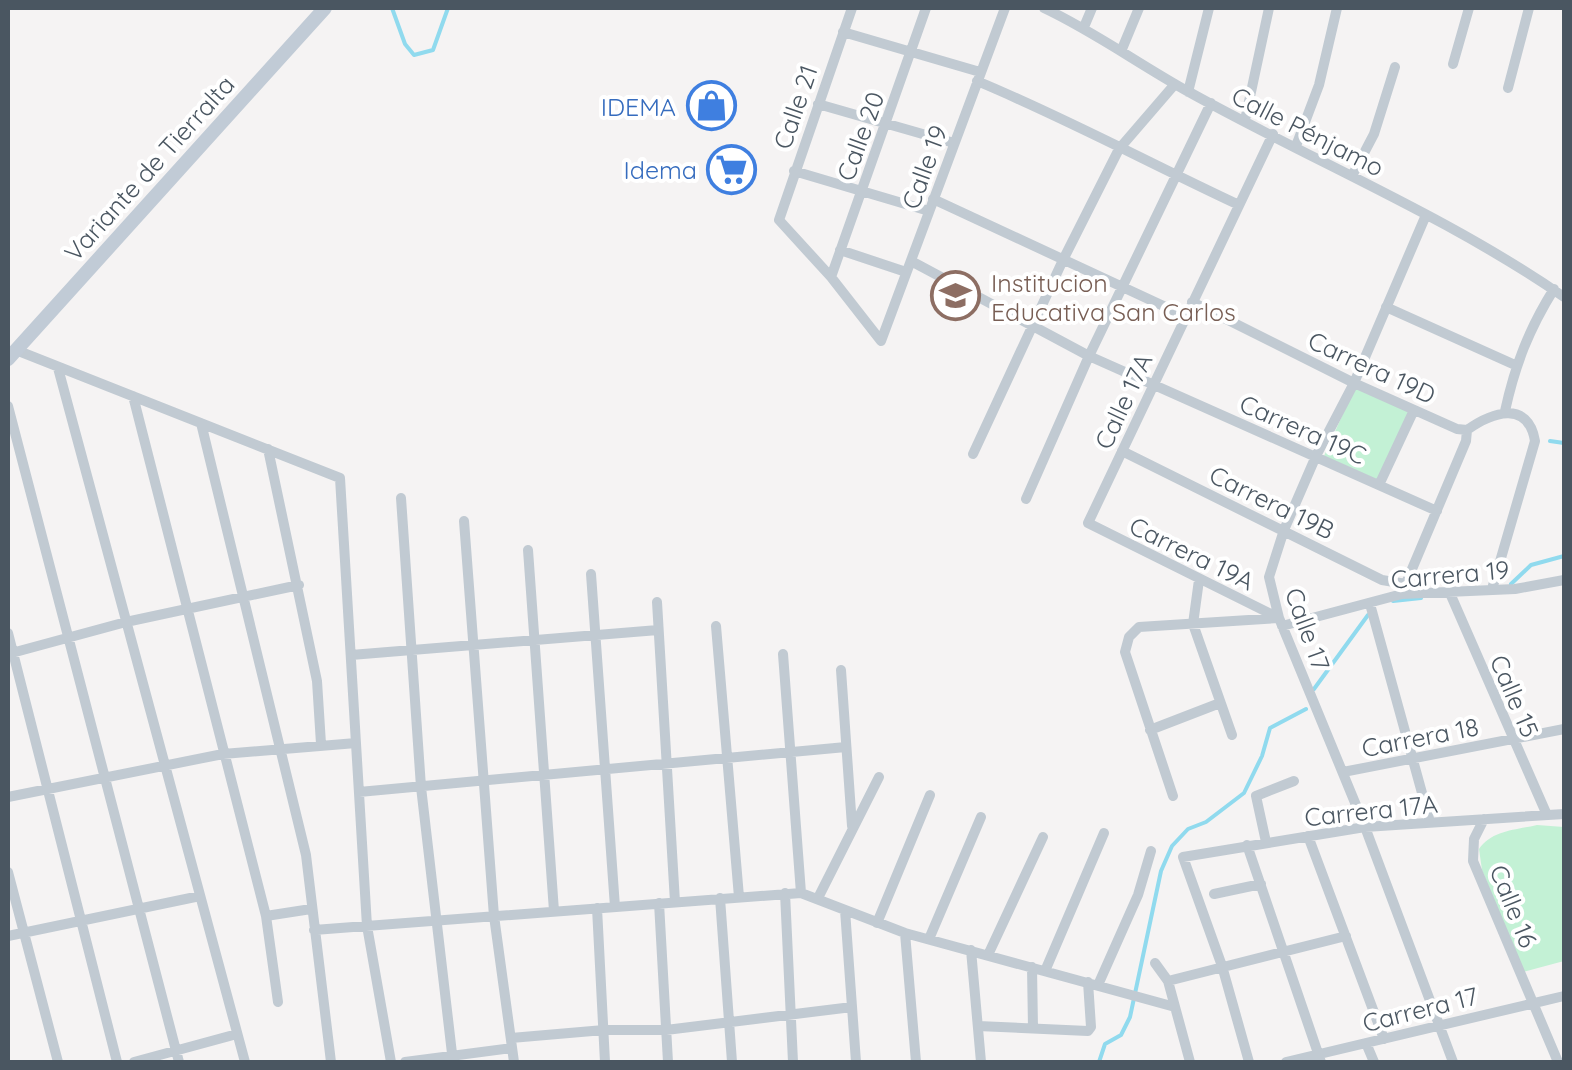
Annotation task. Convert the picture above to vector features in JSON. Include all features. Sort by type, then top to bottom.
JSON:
[{"type":"main road","name":"Variante de Tierralta","points":[[12,355],[325,8]]},
{"type":"street","name":"Calle 21","points":[[831,277],[780,220],[852,8]]},
{"type":"street","name":"Calle 20","points":[[831,277],[926,8]]},
{"type":"street","name":"Calle 19","points":[[831,277],[881,341],[1004,8]]},
{"type":"street","name":"Calle Pénjamo","points":[[1044,8],[1084,27],[1188,92],[1426,215],[1561,294]]},
{"type":"street","points":[[1084,27],[1092,8]]},
{"type":"street","points":[[1122,50],[1139,8]]},
{"type":"street","points":[[1188,92],[1209,8]]},
{"type":"street","points":[[1245,120],[1269,8]]},
{"type":"street","points":[[1296,146],[1318,85],[1337,8]]},
{"type":"street","points":[[1453,64],[1469,8]]},
{"type":"street","points":[[1508,88],[1529,8]]},
{"type":"street","points":[[843,32],[978,77],[1238,205]]},
{"type":"street","points":[[1352,176],[1374,134],[1395,67]]},
{"type":"street","points":[[972,454],[1062,260],[1119,149],[1175,84]]},
{"type":"street","points":[[1026,499],[1211,103]]},
{"type":"street","points":[[818,104],[954,143]]},
{"type":"street","name":"Calle 17A","points":[[1088,523],[1273,134]]},
{"type":"street","points":[[794,171],[931,205],[1184,316]]},
{"type":"street","name":"Calle 17","points":[[1426,215],[1284,530],[1270,578],[1280,622],[1365,827],[1454,1062]]},
{"type":"street","points":[[840,250],[908,266]]},
{"type":"street","name":"Carrera 19C","points":[[908,266],[1090,356],[1437,511]]},
{"type":"street","points":[[1505,411],[1515,365],[1529,329],[1561,294]]},
{"type":"street","name":"Carrera 19D","points":[[1192,302],[1414,410],[1467,430]]},
{"type":"street","points":[[1386,307],[1515,365]]},
{"type":"street","points":[[12,355],[133,396],[340,478],[367,926],[391,1062]]},
{"type":"street","points":[[58,368],[244,1062]]},
{"type":"street","points":[[133,396],[266,916],[278,1002]]},
{"type":"street","points":[[8,406],[178,1058]]},
{"type":"street","points":[[1379,485],[1414,410]]},
{"type":"street","points":[[1404,589],[1466,441],[1467,430],[1488,416],[1505,411],[1522,418],[1533,430],[1535,442],[1492,589]]},
{"type":"street","points":[[200,423],[306,855],[331,1062]]},
{"type":"street","points":[[268,449],[317,681],[320,744]]},
{"type":"street","name":"Carrera 19B","points":[[1122,451],[1404,589]]},
{"type":"street","points":[[401,498],[421,787],[452,1059]]},
{"type":"street","points":[[464,521],[494,916],[514,1062]]},
{"type":"street","name":"Carrera 19A","points":[[1088,523],[1280,622]]},
{"type":"street","points":[[528,550],[554,911]]},
{"type":"street","points":[[591,574],[615,906]]},
{"type":"street","points":[[1199,580],[1193,624],[1232,736]]},
{"type":"street","name":"Carrera 19","points":[[1150,730],[1125,652],[1129,637],[1138,627],[1280,622],[1370,604],[1404,589],[1515,589],[1564,580]]},
{"type":"street","points":[[10,654],[126,622],[298,585]]},
{"type":"street","name":"Calle 15","points":[[1449,591],[1546,815]]},
{"type":"street","points":[[657,602],[675,902]]},
{"type":"street","points":[[1370,604],[1430,822]]},
{"type":"street","points":[[716,626],[739,897]]},
{"type":"street","points":[[350,655],[658,630]]},
{"type":"street","points":[[8,633],[10,654],[117,1062]]},
{"type":"street","points":[[783,654],[801,893]]},
{"type":"street","points":[[841,670],[852,826]]},
{"type":"street","points":[[1173,796],[1150,730],[1220,702]]},
{"type":"street","name":"Carrera 18","points":[[1343,772],[1564,729]]},
{"type":"street","points":[[8,796],[223,754],[356,742]]},
{"type":"street","points":[[359,792],[846,747]]},
{"type":"street","points":[[818,898],[879,777]]},
{"type":"street","points":[[1266,842],[1256,796],[1294,781]]},
{"type":"street","points":[[878,923],[930,795]]},
{"type":"street","name":"Carrera 17A","points":[[1222,966],[1183,858],[1365,827],[1564,814]]},
{"type":"street","points":[[930,939],[982,817]]},
{"type":"street","name":"Calle 16","points":[[1484,819],[1474,840],[1474,861],[1558,1062]]},
{"type":"street","points":[[1045,970],[1104,833]]},
{"type":"street","points":[[1308,836],[1384,1038]]},
{"type":"street","points":[[988,955],[1043,837]]},
{"type":"street","points":[[1247,846],[1320,1058]]},
{"type":"street","points":[[978,1026],[1088,1031],[1093,984],[1138,895],[1152,851]]},
{"type":"street","points":[[8,872],[58,1062]]},
{"type":"street","points":[[1214,894],[1261,884]]},
{"type":"street","points":[[785,893],[793,1062]]},
{"type":"street","points":[[314,930],[801,893],[905,933],[1175,1007]]},
{"type":"street","points":[[8,936],[200,896]]},
{"type":"street","points":[[720,898],[732,1062]]},
{"type":"street","points":[[659,903],[668,1062]]},
{"type":"street","points":[[597,908],[605,1062]]},
{"type":"street","points":[[266,916],[311,909]]},
{"type":"street","points":[[845,910],[856,1062]]},
{"type":"street","points":[[905,933],[916,1062]]},
{"type":"street","points":[[1168,981],[1346,936]]},
{"type":"street","points":[[971,950],[981,1062]]},
{"type":"street","points":[[1155,963],[1168,981],[1190,1062]]},
{"type":"street","points":[[1222,966],[1250,1062]]},
{"type":"street","points":[[1032,967],[1033,1028]]},
{"type":"street","name":"Carrera 17","points":[[1286,1062],[1320,1058],[1384,1038],[1564,996]]},
{"type":"street","points":[[406,1062],[452,1059],[511,1043],[604,1030],[666,1030],[852,1007]]},
{"type":"street","points":[[134,1062],[178,1058],[237,1034]]},
{"type":"street","points":[[1366,1043],[1374,1062]]},
{"type":"green space","points":[[1355,387],[1409,412],[1378,480],[1324,456]]},
{"type":"green space","points":[[1537,825],[1564,827],[1564,961],[1523,972],[1482,870],[1479,849],[1498,834]]},
{"type":"waterway","points":[[392,8],[405,44],[414,55],[433,50],[448,8]]},
{"type":"waterway","points":[[1550,441],[1564,443]]},
{"type":"waterway","points":[[1511,584],[1531,565],[1564,556]]},
{"type":"waterway","points":[[1393,601],[1421,598]]},
{"type":"waterway","points":[[1314,689],[1368,615]]},
{"type":"waterway","points":[[1099,1062],[1105,1044],[1121,1035],[1130,1017],[1161,871],[1172,846],[1188,829],[1206,822],[1244,793],[1270,728],[1306,709]]},
{"type":"place","name":"IDEMA","points":[[711,106]]},
{"type":"place","name":"Idema","points":[[732,169]]},
{"type":"place","name":"Institucion Educativa San Carlos","points":[[956,296]]}]
